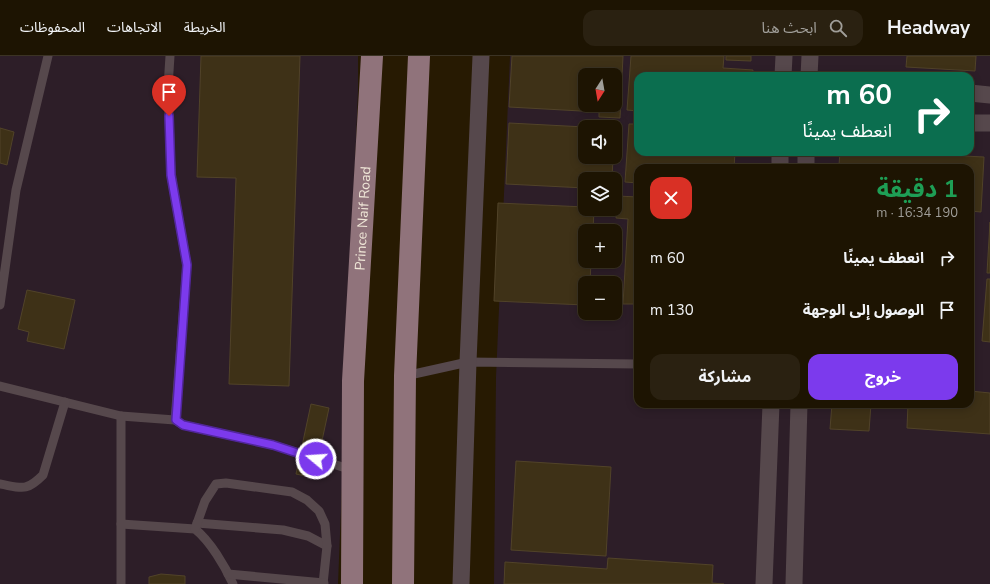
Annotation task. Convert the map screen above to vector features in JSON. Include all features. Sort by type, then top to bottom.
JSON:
[{"type":"main road","name":"Prince Naif Road","points":[[352,584],[353,381],[372,56]]},
{"type":"main road","points":[[404,584],[405,376],[419,56]]},
{"type":"street","points":[[461,584],[468,362],[481,56]]},
{"type":"street","points":[[783,72],[784,56]]},
{"type":"street","points":[[809,72],[810,56]]},
{"type":"street","points":[[974,93],[990,95]]},
{"type":"street","points":[[974,123],[990,123]]},
{"type":"street","points":[[764,584],[771,408]]},
{"type":"street","points":[[794,584],[799,408]]},
{"type":"lane","points":[[0,305],[16,190],[48,56]]},
{"type":"lane","points":[[170,56],[168,87],[171,175],[187,265],[176,420]]},
{"type":"lane","points":[[405,376],[468,362],[634,364]]},
{"type":"lane","points":[[0,386],[121,416],[176,420],[183,425],[273,445],[352,470]]},
{"type":"lane","points":[[0,484],[24,488],[34,484],[43,475],[65,402]]},
{"type":"lane","points":[[121,416],[121,584]]},
{"type":"lane","points":[[196,526],[205,501],[216,484],[226,483],[292,492],[307,500],[319,511],[325,524],[327,546],[324,583],[228,574]]},
{"type":"lane","points":[[121,524],[283,530],[308,536],[327,546]]},
{"type":"lane","points":[[196,526],[233,584]]},
{"type":"shaded area","points":[[0,56],[358,56],[358,91],[338,584],[0,584]]},
{"type":"shaded area","points":[[510,56],[990,56],[990,584],[494,584],[496,377]]},
{"type":"building","points":[[201,56],[300,56],[289,386],[229,384],[236,178],[197,177]]},
{"type":"building","points":[[512,56],[623,56],[622,77],[622,68],[578,68],[578,111],[509,107]]},
{"type":"building","points":[[631,56],[724,56],[723,68],[753,70],[753,72],[634,72],[634,111],[627,110]]},
{"type":"building","points":[[726,56],[751,56],[751,61],[726,60]]},
{"type":"building","points":[[907,56],[976,56],[975,71],[906,67]]},
{"type":"building","points":[[599,112],[620,112],[620,118],[599,117]]},
{"type":"building","points":[[509,123],[578,127],[578,164],[613,164],[612,172],[578,172],[578,188],[506,184]]},
{"type":"building","points":[[629,124],[634,124],[634,156],[735,156],[734,164],[634,164],[634,183],[625,182]]},
{"type":"building","points":[[0,128],[14,132],[7,165],[0,163]]},
{"type":"building","points":[[840,156],[984,157],[981,212],[974,211],[974,164],[839,164]]},
{"type":"building","points":[[622,196],[634,197],[634,304],[623,304],[628,219],[616,218],[616,216],[622,216]]},
{"type":"building","points":[[498,203],[578,207],[578,216],[594,216],[593,224],[578,224],[578,268],[591,268],[590,276],[578,276],[578,305],[494,301]]},
{"type":"building","points":[[990,222],[990,273],[987,273]]},
{"type":"building","points":[[987,279],[990,279],[990,342],[982,341]]},
{"type":"building","points":[[27,290],[75,300],[64,349],[27,341],[29,332],[18,329]]},
{"type":"building","points":[[974,391],[990,393],[990,434],[907,428],[908,408],[974,408]]},
{"type":"building","points":[[311,404],[329,408],[314,478],[296,474]]},
{"type":"building","points":[[832,408],[871,408],[869,431],[830,429]]},
{"type":"building","points":[[516,461],[611,467],[606,556],[511,550]]},
{"type":"building","points":[[608,558],[713,565],[712,583],[724,584],[504,584],[505,562],[607,569]]},
{"type":"building","points":[[161,574],[185,576],[185,584],[149,584],[149,577]]},
{"type":"route","points":[[169,116],[171,175],[187,265],[176,420],[183,425],[273,445],[316,459]]}]
